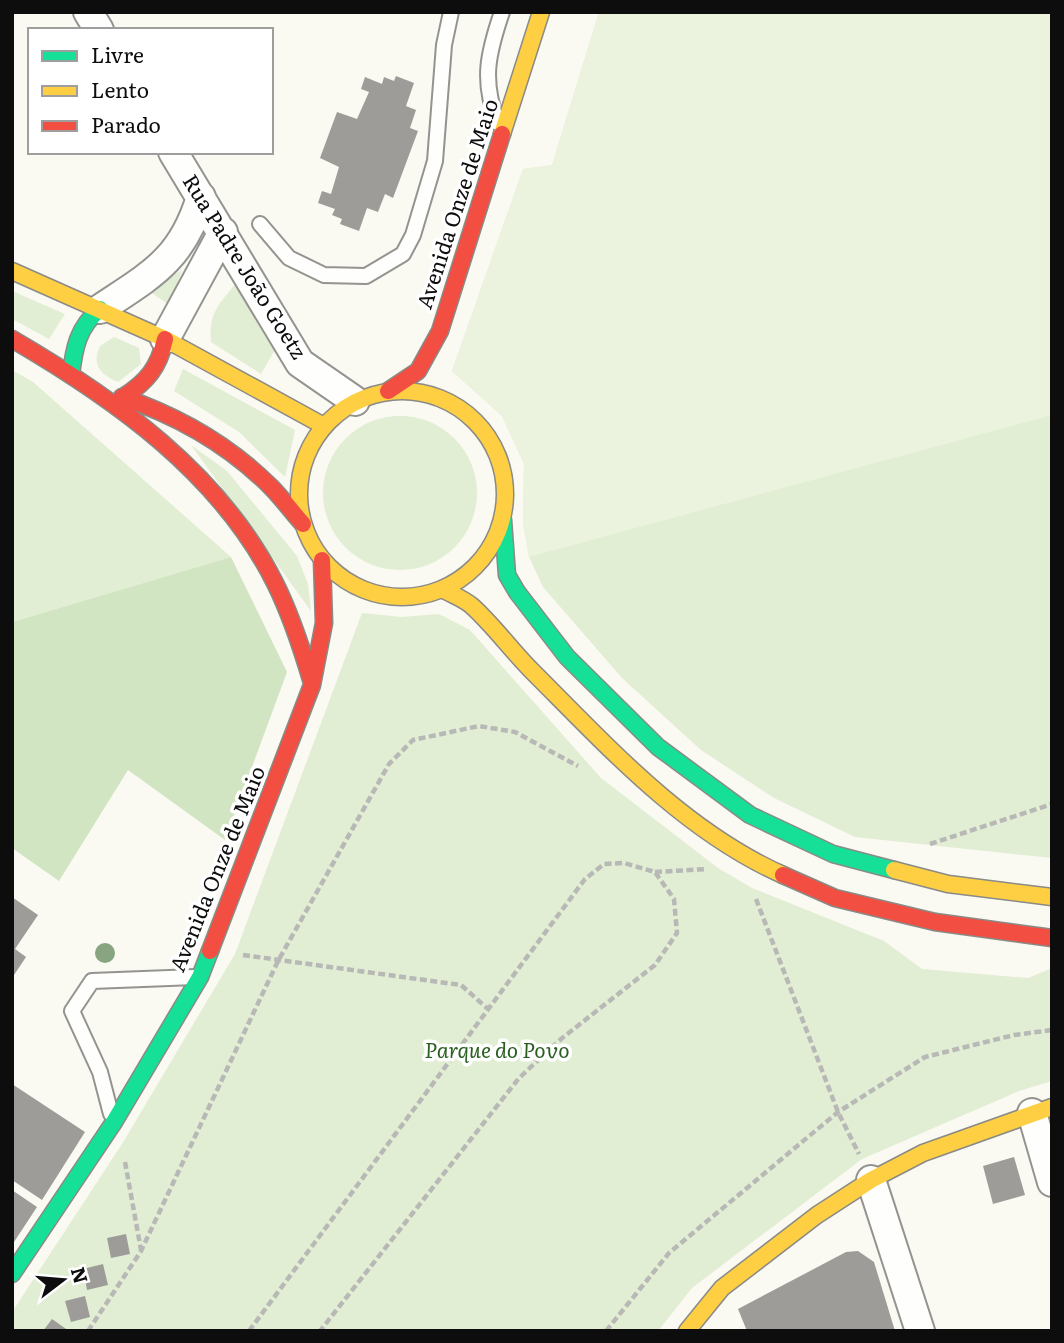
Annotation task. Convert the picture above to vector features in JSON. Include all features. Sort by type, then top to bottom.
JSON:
[{"type":"street","points":[[88,12],[98,28]]},
{"type":"street","name":"Avenida Onze de Maio","points":[[388,391],[418,371],[440,331],[541,12]]},
{"type":"street","name":"Rua Padre João Goetz","points":[[174,154],[300,363],[355,401]]},
{"type":"street","points":[[71,374],[76,339],[81,326],[100,309],[167,261],[183,243],[201,197]]},
{"type":"street","points":[[123,397],[141,386],[154,373],[165,339],[223,232]]},
{"type":"street","points":[[12,271],[165,339],[324,426]]},
{"type":"street","points":[[12,339],[96,392],[169,450],[208,488],[237,523],[268,568],[287,610],[312,685]]},
{"type":"street","points":[[303,524],[299,488],[303,462],[324,426],[355,401],[388,391],[417,391],[451,402],[471,416],[493,445],[505,484],[503,520],[507,575],[517,592],[568,657],[658,747],[750,815],[833,854],[948,884],[1052,897]]},
{"type":"street","points":[[96,392],[123,397],[164,412],[205,434],[268,484],[303,524],[322,560],[343,580],[367,592],[403,598],[444,590],[470,574],[492,546],[503,520]]},
{"type":"street","name":"Avenida Onze de Maio","points":[[12,1274],[114,1122],[200,977],[312,685],[320,656],[326,602],[322,560]]},
{"type":"street","points":[[444,590],[470,604],[524,663],[615,754],[674,807],[752,861],[835,898],[935,922],[1052,938]]},
{"type":"street","points":[[687,1331],[722,1289],[817,1214],[871,1180],[923,1153],[1042,1110],[1052,1182]]},
{"type":"street","points":[[871,1180],[920,1331]]},
{"type":"lane","points":[[260,224],[289,258],[324,275],[366,276],[403,254],[412,235],[435,161],[444,45],[451,12]]},
{"type":"lane","points":[[502,12],[491,43],[487,85],[490,103],[503,133]]},
{"type":"lane","points":[[114,1122],[100,1072],[72,1011],[92,981],[200,977]]},
{"type":"path","points":[[88,1331],[141,1251],[278,961],[388,764],[413,740],[479,726],[515,733],[589,771]]},
{"type":"path","points":[[930,844],[1052,804]]},
{"type":"path","points":[[249,1331],[586,879],[604,864],[624,863],[655,872],[718,868]]},
{"type":"path","points":[[320,1331],[519,1078],[561,1040],[655,965],[677,933],[674,899],[655,872]]},
{"type":"path","points":[[752,888],[838,1112],[871,1180]]},
{"type":"path","points":[[235,954],[461,985],[488,1009]]},
{"type":"path","points":[[606,1331],[669,1253],[838,1112],[925,1057],[1014,1035],[1052,1030]]},
{"type":"path","points":[[130,1190],[141,1251]]},
{"type":"green space","points":[[599,12],[1052,12],[1052,858],[855,837],[774,798],[701,750],[622,678],[543,587],[529,557],[523,523],[524,464],[502,416],[452,371],[523,169],[552,165]]},
{"type":"green space","points":[[599,12],[1052,12],[1052,415],[529,557],[523,523],[524,464],[502,416],[452,371],[523,169],[552,165]]},
{"type":"green space","points":[[182,270],[169,305],[149,291]]},
{"type":"green space","points":[[239,279],[276,348],[261,374],[211,342],[214,315],[221,301]]},
{"type":"green space","points":[[12,291],[65,314],[49,339],[12,319]]},
{"type":"green space","points":[[114,337],[139,348],[141,364],[118,382],[102,373],[97,364],[100,346]]},
{"type":"green space","points":[[183,369],[295,430],[285,477],[239,432],[174,391]]},
{"type":"green space","points":[[12,370],[33,382],[231,557],[12,622]]},
{"type":"green space","points":[[400,416],[430,422],[455,438],[471,463],[477,493],[471,523],[455,548],[430,564],[400,570],[370,564],[345,548],[329,523],[323,493],[329,463],[345,438],[370,422]]},
{"type":"green space","points":[[191,445],[227,471],[297,556],[308,584],[311,611]]},
{"type":"green space","points":[[231,557],[287,672],[225,840],[128,770],[59,881],[12,848],[12,622]]},
{"type":"green space","name":"Parque do Povo","points":[[362,613],[402,617],[439,614],[470,630],[601,778],[718,868],[752,888],[884,941],[922,969],[1028,978],[1052,968],[1052,1081],[1019,1091],[862,1159],[692,1288],[658,1331],[12,1331],[12,1312],[122,1144],[235,954]]},
{"type":"building","points":[[396,76],[414,83],[406,106],[416,110],[410,128],[418,131],[393,198],[385,194],[378,212],[367,208],[359,231],[340,224],[342,219],[332,215],[335,209],[318,203],[322,191],[331,194],[339,167],[320,158],[337,112],[357,119],[369,92],[361,89],[365,77],[382,84],[384,77],[394,81]]},
{"type":"building","points":[[12,897],[38,915],[15,949],[26,957],[12,978]]},
{"type":"building","points":[[12,1084],[85,1132],[42,1200],[12,1180]]},
{"type":"building","points":[[1014,1157],[1025,1195],[993,1204],[983,1166]]},
{"type":"building","points":[[12,1190],[37,1207],[12,1245]]},
{"type":"building","points":[[126,1234],[130,1254],[111,1258],[107,1238]]},
{"type":"building","points":[[858,1251],[874,1262],[895,1331],[747,1331],[738,1309],[846,1252]]},
{"type":"building","points":[[103,1264],[108,1285],[87,1290],[83,1269]]},
{"type":"building","points":[[85,1296],[90,1317],[71,1322],[65,1301]]},
{"type":"building","points":[[52,1319],[69,1331],[43,1331]]},
{"type":"traffic: fast","points":[[71,375],[78,339],[87,323],[100,309]]},
{"type":"traffic: fast","points":[[503,520],[507,575],[517,592],[567,657],[658,747],[750,815],[833,854],[894,870]]},
{"type":"traffic: fast","points":[[12,1274],[114,1122],[200,977],[210,951]]},
{"type":"traffic: slow","points":[[502,134],[541,12]]},
{"type":"traffic: slow","points":[[12,271],[165,339],[324,426]]},
{"type":"traffic: slow","points":[[402,391],[441,399],[459,408],[475,421],[488,437],[497,455],[505,494],[497,533],[488,551],[475,567],[459,580],[441,589],[402,597],[363,589],[345,580],[329,567],[316,551],[307,533],[299,494],[307,455],[316,437],[329,421],[345,408],[363,399],[402,391]]},
{"type":"traffic: slow","points":[[444,590],[472,606],[533,672],[649,785],[713,835],[747,857],[783,875]]},
{"type":"traffic: slow","points":[[894,870],[948,884],[1052,897]]},
{"type":"traffic: slow","points":[[687,1331],[722,1288],[817,1215],[871,1180],[923,1153],[1052,1107]]},
{"type":"traffic: jam","points":[[388,391],[418,371],[440,331],[502,134]]},
{"type":"traffic: jam","points":[[12,339],[89,387],[162,442],[195,473],[225,507],[252,543],[275,583],[296,632],[312,683]]},
{"type":"traffic: jam","points":[[123,397],[151,373],[165,339]]},
{"type":"traffic: jam","points":[[122,397],[163,413],[220,445],[271,487],[303,524]]},
{"type":"traffic: jam","points":[[210,951],[312,685],[324,623],[322,560]]},
{"type":"traffic: jam","points":[[783,875],[835,898],[935,922],[1052,938]]}]
